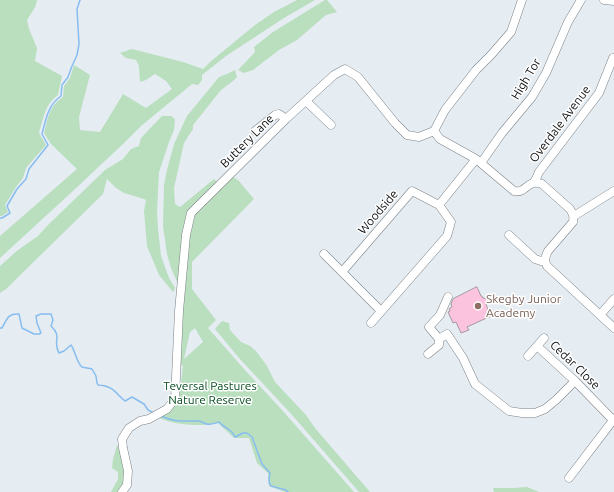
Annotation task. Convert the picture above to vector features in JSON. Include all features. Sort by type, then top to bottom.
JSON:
[{"type":"street","points":[[522,0],[511,32],[471,76],[445,110],[434,131],[440,139],[478,161],[514,191],[521,191],[530,183],[537,182],[542,184],[573,213],[573,222],[545,256],[547,266],[614,328]]},
{"type":"street","name":"High Tor","points":[[478,161],[532,97],[546,73],[568,22],[581,0]]},
{"type":"street","points":[[604,0],[614,1]]},
{"type":"street","name":"Overdale Avenue","points":[[534,182],[539,172],[599,93],[613,58]]},
{"type":"street","name":"Buttery Lane","points":[[122,492],[127,485],[128,471],[122,439],[129,428],[140,421],[149,419],[167,409],[175,398],[179,311],[186,235],[191,213],[286,119],[334,76],[345,69],[358,77],[395,123],[407,135],[419,137],[434,131]]},
{"type":"street","points":[[306,101],[331,125]]},
{"type":"street","points":[[255,131],[275,115],[279,114],[286,119]]},
{"type":"street","points":[[439,205],[478,161]]},
{"type":"street","name":"Woodside","points":[[342,272],[412,191],[439,205],[451,222],[446,236],[371,323]]},
{"type":"street","points":[[574,216],[612,194]]},
{"type":"street","points":[[509,235],[535,259],[541,261],[545,260]]},
{"type":"street","points":[[324,254],[381,311]]},
{"type":"street","points":[[428,354],[439,345],[439,339],[429,327],[440,315],[448,297]]},
{"type":"street","points":[[600,315],[614,299]]},
{"type":"street","points":[[439,339],[447,334],[464,358],[475,384],[509,411],[522,414],[535,413],[546,409],[575,381]]},
{"type":"street","name":"Cedar Close","points":[[528,356],[544,338]]},
{"type":"street","name":"Cedar Close","points":[[537,346],[614,420]]},
{"type":"street","points":[[569,478],[614,420]]},
{"type":"green space","points":[[0,0],[37,0],[27,20],[37,48],[35,61],[62,76],[58,95],[47,107],[39,133],[46,145],[26,168],[23,178],[5,205],[8,212],[2,216],[0,216]]},
{"type":"green space","points":[[297,0],[315,0],[284,18],[226,56],[202,75],[202,80],[198,85],[192,84],[141,126],[0,258],[0,236],[77,169],[51,144],[44,133],[52,108],[63,97],[64,86],[70,78],[74,65],[90,75],[79,117],[80,130],[100,132],[123,94],[146,108],[172,89],[166,81],[155,74],[140,82],[139,66],[136,60],[126,58],[120,53],[132,49],[183,62],[203,69],[255,25],[274,12]]},
{"type":"green space","points":[[327,0],[337,12],[326,15],[297,40],[279,50],[253,70],[244,73],[238,70],[255,52],[254,47],[273,32]]},
{"type":"green space","points":[[235,70],[237,77],[221,90],[193,125],[193,129],[184,143],[174,188],[175,204],[180,207],[214,179],[218,183],[191,208],[179,286],[167,254],[163,226],[164,185],[167,170],[174,144],[187,116],[219,77]]},
{"type":"green space","points":[[162,116],[171,116],[175,119],[174,130],[159,172],[157,212],[161,256],[169,278],[175,288],[173,292],[159,275],[147,246],[144,211],[146,200],[124,193],[116,188],[107,179],[103,194],[6,289],[0,293],[0,266],[18,250],[38,236],[105,170],[123,159],[131,149],[139,146],[141,138]]},
{"type":"green space","name":"Teversal Pastures Nature Reserve","points":[[232,176],[239,181],[254,199],[192,262],[192,289],[216,320],[208,328],[354,492],[285,492],[269,486],[268,473],[257,463],[249,438],[234,438],[218,423],[188,425],[159,418],[169,411],[179,400],[183,366],[179,365],[184,284],[192,214]],"holes":[[[195,328],[203,342],[184,359],[190,332]]]},
{"type":"green space","points":[[222,321],[229,323],[230,330],[241,342],[250,346],[256,351],[267,366],[275,382],[306,415],[315,428],[370,492],[359,492],[293,416],[239,358],[215,329]]},
{"type":"green space","points":[[117,445],[124,462],[125,474],[119,492],[111,492],[118,479],[118,472],[112,468]]},
{"type":"green space","points":[[527,487],[539,492],[494,492],[493,488],[513,488]]},
{"type":"building","points":[[477,287],[481,296],[487,299],[488,302],[486,304],[491,316],[467,327],[469,330],[461,333],[456,322],[453,323],[448,312],[450,311],[449,309],[452,307],[451,304],[453,299]]},
{"type":"waterway","points":[[0,218],[10,213],[7,206],[17,189],[26,179],[29,169],[48,145],[42,134],[46,118],[50,108],[61,96],[62,85],[68,77],[77,55],[79,44],[77,9],[80,0]]},
{"type":"waterway","points":[[0,328],[2,328],[10,316],[19,314],[22,328],[34,334],[39,334],[41,333],[36,316],[41,314],[51,314],[53,320],[51,326],[55,330],[57,336],[56,345],[59,353],[71,345],[80,365],[82,367],[92,369],[96,376],[98,385],[111,388],[125,401],[132,397],[144,404],[148,410],[154,413]]},
{"type":"waterway","points":[[161,416],[174,420],[198,421],[208,424],[219,422],[232,432],[235,437],[243,433],[247,433],[252,437],[262,464],[270,473],[269,481],[271,486],[286,490],[288,492]]},
{"type":"place","name":"Skegby Junior Academy","points":[[478,306]]}]
